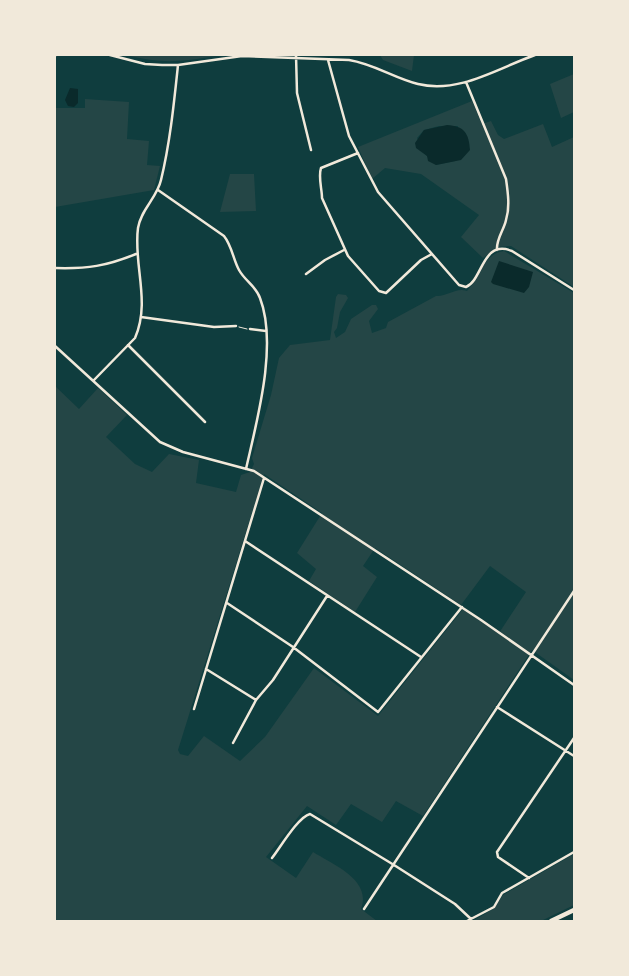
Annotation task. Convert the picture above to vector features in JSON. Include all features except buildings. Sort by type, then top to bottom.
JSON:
[{"type":"main road","points":[[551,921],[574,910]]},
{"type":"street","points":[[110,55],[145,64],[178,65],[242,56],[362,62],[422,85],[466,82],[535,55]]},
{"type":"street","points":[[296,55],[297,93],[310,150]]},
{"type":"street","points":[[328,60],[343,118],[378,192],[459,285],[466,287],[472,284],[484,260],[498,250],[512,252],[574,290]]},
{"type":"street","points":[[94,380],[135,338],[141,317],[142,279],[136,254],[141,216],[158,190],[164,163],[178,65]]},
{"type":"street","points":[[466,82],[506,180],[509,194],[507,218],[496,244],[498,250]]},
{"type":"street","points":[[358,153],[321,168],[322,198],[345,250],[379,291],[386,293],[421,260],[432,254]]},
{"type":"street","points":[[158,190],[224,236],[230,244],[238,268],[260,297],[267,331],[261,406],[246,468]]},
{"type":"street","points":[[306,274],[325,260],[345,250]]},
{"type":"street","points":[[55,268],[93,268],[124,260],[136,254]]},
{"type":"street","points":[[141,317],[214,327],[236,326]]},
{"type":"street","points":[[250,329],[267,331]]},
{"type":"street","points":[[128,345],[205,422]]},
{"type":"street","points":[[55,346],[160,442],[184,452],[246,468],[264,478],[462,607],[574,685]]},
{"type":"street","points":[[194,709],[264,478]]},
{"type":"street","points":[[245,541],[421,657]]},
{"type":"street","points":[[364,909],[574,591]]},
{"type":"street","points":[[233,743],[256,700],[273,680],[327,596]]},
{"type":"street","points":[[227,603],[293,647],[378,712],[462,607]]},
{"type":"street","points":[[206,669],[256,700]]},
{"type":"street","points":[[497,707],[574,756]]},
{"type":"street","points":[[529,878],[498,857],[497,852],[574,738]]},
{"type":"street","points":[[272,858],[305,815],[310,814],[455,904],[471,919]]},
{"type":"street","points":[[467,921],[491,909],[502,893],[574,852]]},
{"type":"path","points":[[236,326],[250,329]]},
{"type":"shaded area","points":[[126,55],[216,56],[192,60],[161,61]]},
{"type":"shaded area","points":[[380,55],[414,55],[412,71],[383,60]]},
{"type":"shaded area","points":[[574,74],[574,112],[561,118],[550,84]]},
{"type":"shaded area","points":[[70,88],[78,89],[78,103],[74,107],[68,106],[65,100]]},
{"type":"shaded area","points":[[85,99],[129,102],[127,139],[149,141],[147,165],[160,166],[154,190],[55,207],[55,108],[85,108]]},
{"type":"shaded area","points":[[472,101],[482,124],[491,121],[498,135],[504,139],[543,124],[552,147],[574,137],[574,287],[511,246],[498,247],[483,258],[461,237],[479,215],[421,174],[385,168],[372,179],[358,147]],"holes":[[[439,126],[458,126],[455,161],[436,165],[425,154],[417,138],[424,130]]]},
{"type":"shaded area","points":[[447,125],[458,127],[467,135],[470,150],[461,160],[436,165],[428,161],[427,156],[416,148],[415,143],[424,130]]},
{"type":"shaded area","points":[[230,174],[254,174],[256,211],[220,212]]},
{"type":"shaded area","points":[[504,251],[574,293],[574,680],[532,650],[423,816],[396,801],[382,822],[351,804],[336,825],[307,806],[266,857],[296,878],[313,852],[331,862],[349,874],[356,882],[361,890],[363,899],[361,909],[377,921],[55,921],[55,386],[79,409],[98,388],[127,415],[106,437],[135,464],[152,472],[169,454],[199,460],[196,483],[236,492],[241,475],[250,472],[254,464],[252,458],[271,395],[279,358],[290,345],[330,340],[338,294],[346,295],[348,298],[340,312],[337,328],[334,332],[336,338],[345,332],[351,319],[372,305],[376,305],[378,309],[369,321],[372,333],[386,328],[388,322],[436,296],[459,290],[467,291],[486,261],[497,253]],"holes":[[[264,474],[322,513],[297,553],[316,569],[309,581],[355,612],[377,577],[363,566],[375,548],[461,605],[490,566],[526,592],[499,633],[463,609],[378,716],[314,668],[265,737],[240,761],[204,736],[188,756],[180,754],[178,750]]]},
{"type":"shaded area","points":[[499,261],[533,272],[529,287],[524,293],[491,282]]},
{"type":"shaded area","points":[[574,854],[574,905],[541,921],[473,921],[493,909],[503,895]]}]
